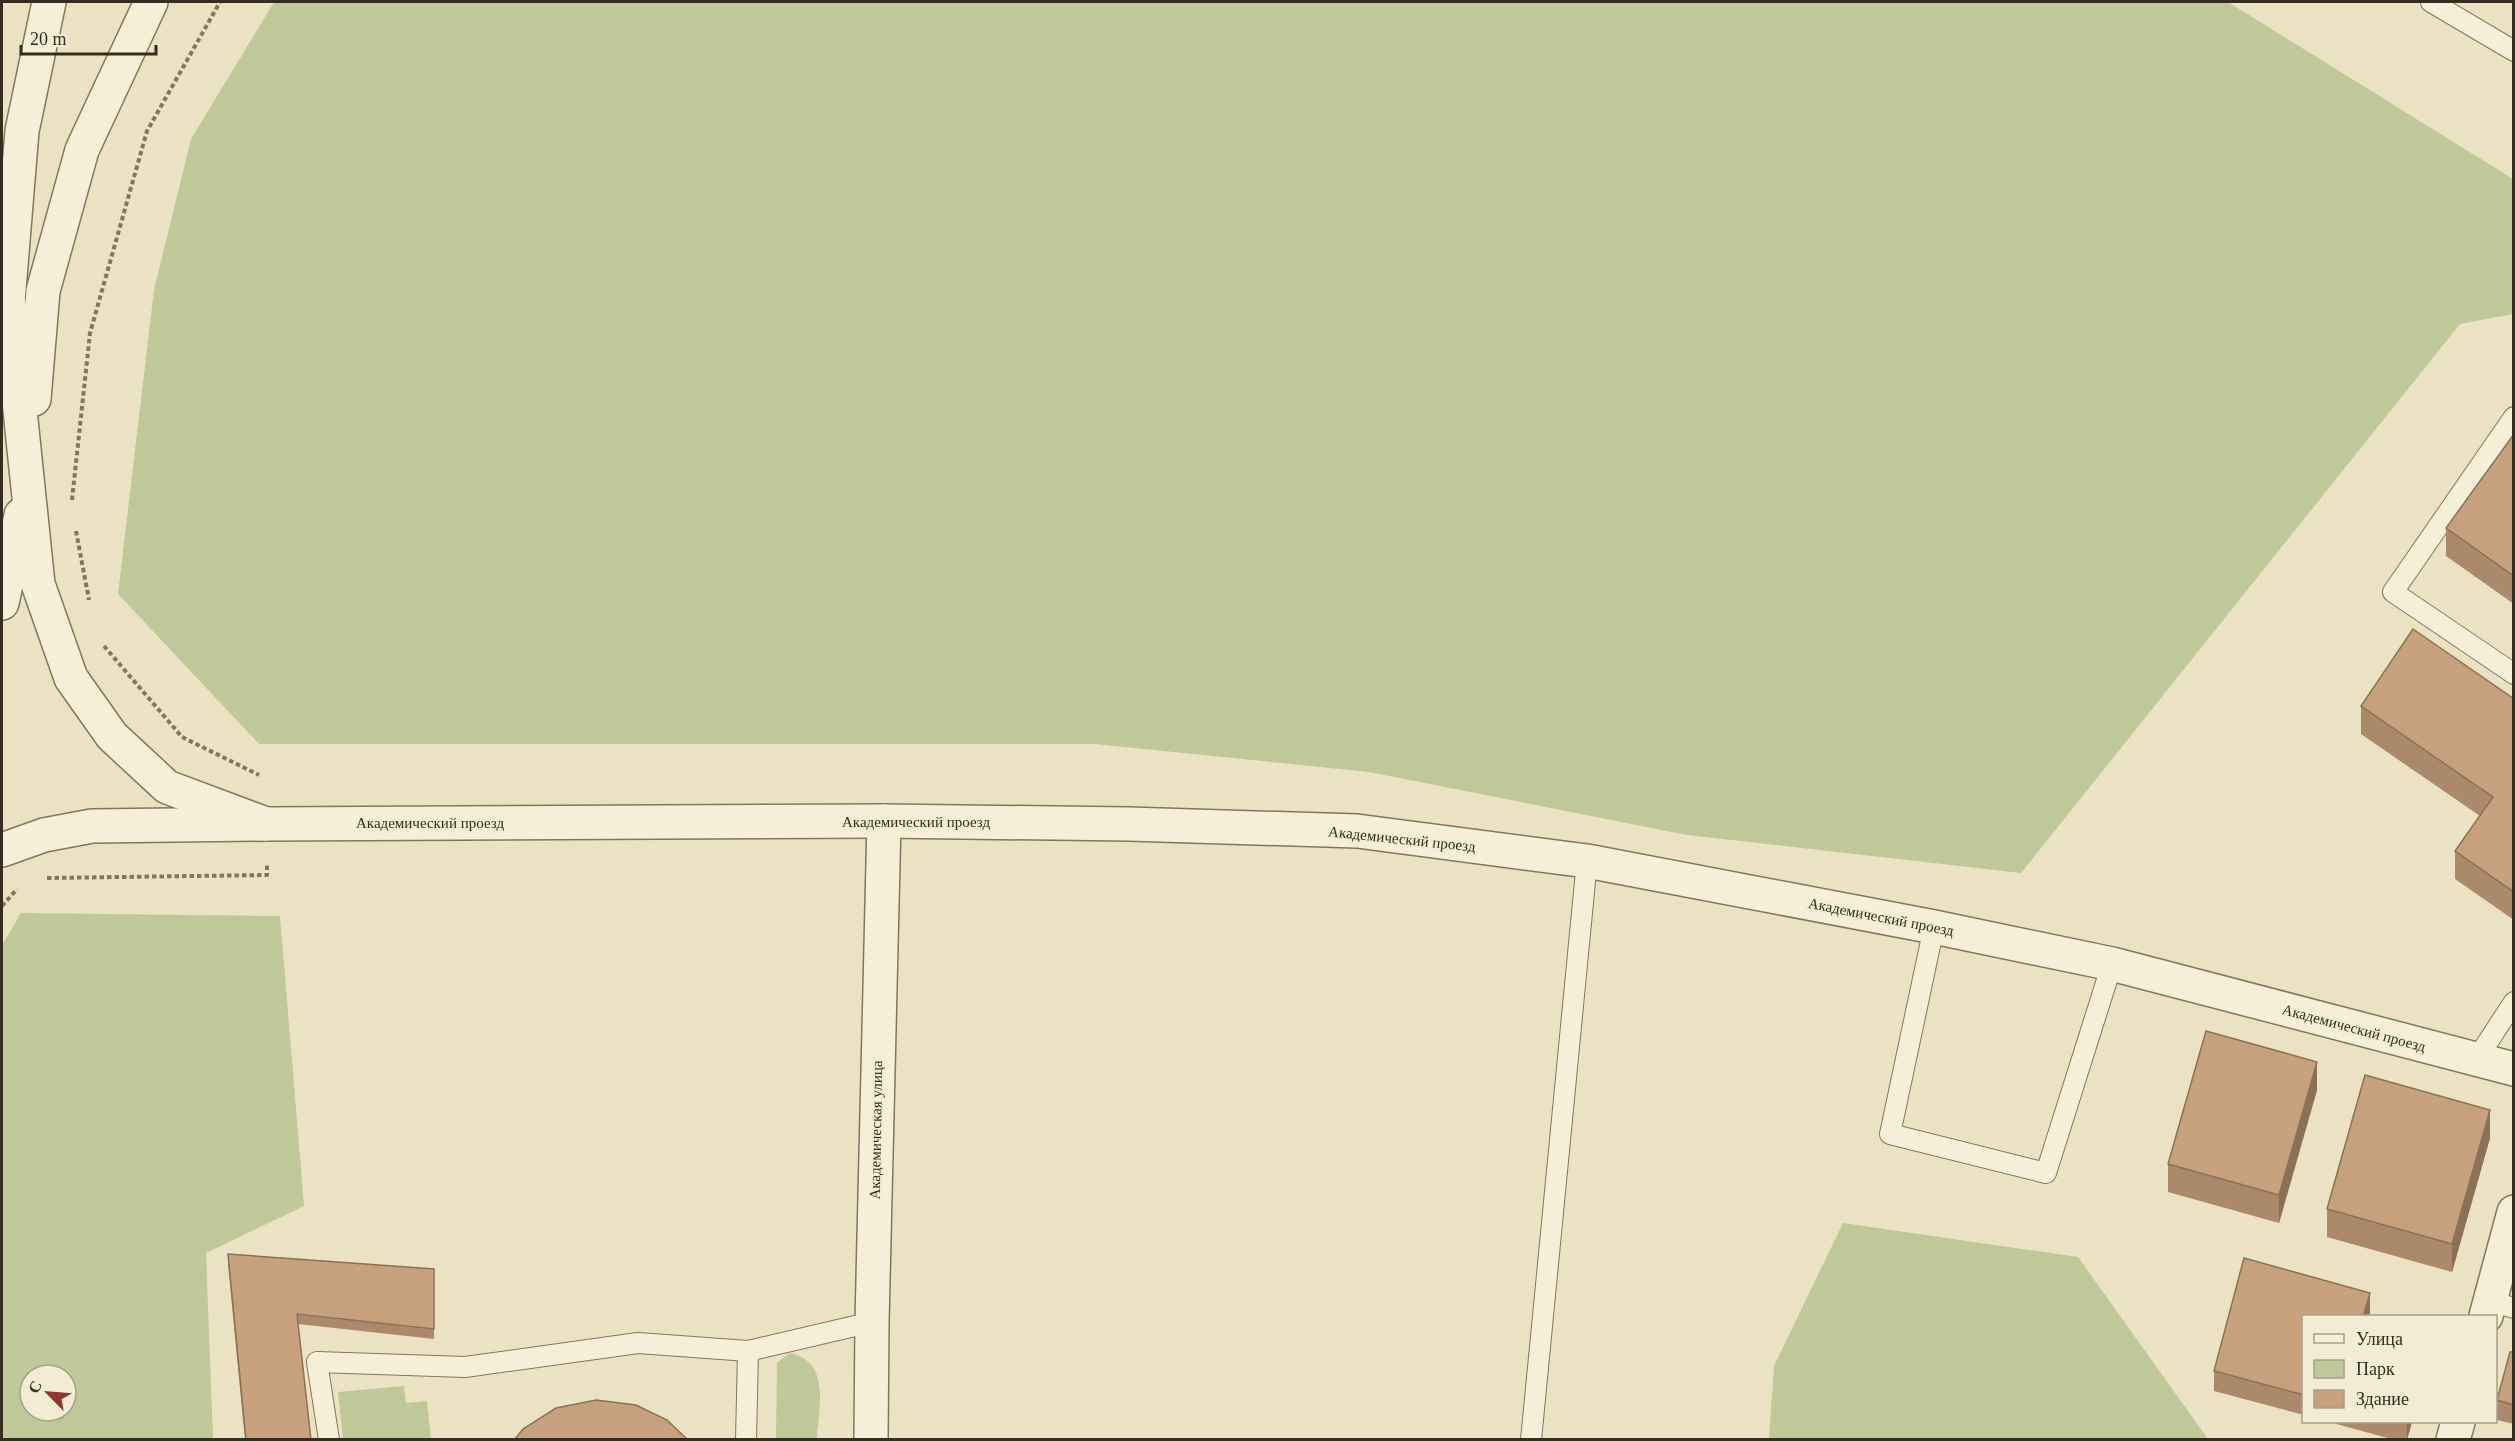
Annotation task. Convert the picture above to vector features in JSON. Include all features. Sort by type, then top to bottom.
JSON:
[{"type":"street","points":[[2,353],[9,304],[22,131],[49,2]]},
{"type":"street","points":[[2,603],[27,481],[43,291],[82,150],[151,2]]},
{"type":"street","points":[[9,304],[38,584],[71,678],[112,736],[167,787],[266,824]]},
{"type":"street","name":"Академический проезд","points":[[2,850],[44,835],[92,826],[884,821],[1129,824],[1358,831],[1587,861],[1934,927],[2112,964],[2514,1069]]},
{"type":"street","name":"Академическая улица","points":[[871,1440],[884,821]]},
{"type":"street","points":[[2497,1308],[2514,1212]]},
{"type":"street","points":[[2453,1440],[2458,1423]]},
{"type":"lane","points":[[2432,2],[2514,51]]},
{"type":"lane","points":[[2514,417],[2393,592],[2514,674]]},
{"type":"lane","points":[[1531,1440],[1587,861]]},
{"type":"lane","points":[[1934,927],[1890,1134],[2046,1173],[2112,964]]},
{"type":"lane","points":[[2476,1059],[2514,1002]]},
{"type":"lane","points":[[329,1440],[317,1362],[465,1367],[638,1343],[748,1350],[872,1322]]},
{"type":"lane","points":[[746,1440],[748,1350]]},
{"type":"path","points":[[71,507],[90,333],[147,131],[220,2]]},
{"type":"path","points":[[76,531],[89,601]]},
{"type":"path","points":[[39,879],[267,875],[267,779],[182,738],[103,644]]},
{"type":"path","points":[[2,906],[21,885]]},
{"type":"green space","points":[[274,2],[2228,2],[2513,179],[2513,314],[2460,324],[2021,873],[1687,835],[1369,772],[1095,744],[259,744],[118,594],[154,290],[191,139]]},
{"type":"green space","points":[[21,913],[280,916],[304,1206],[206,1253],[213,1439],[2,1439],[2,945]]},
{"type":"green space","points":[[1843,1223],[2078,1257],[2208,1439],[1769,1439],[1774,1366]]},
{"type":"green space","points":[[790,1353],[803,1358],[812,1366],[817,1376],[820,1400],[817,1439],[776,1439],[777,1363]]},
{"type":"green space","points":[[404,1386],[406,1403],[427,1401],[431,1439],[343,1439],[338,1392]]},
{"type":"building","points":[[2514,434],[2514,576],[2446,528]]},
{"type":"building","points":[[2413,629],[2514,699],[2514,892],[2455,851],[2493,797],[2361,706]]},
{"type":"building","points":[[2206,1031],[2317,1062],[2279,1195],[2168,1164]]},
{"type":"building","points":[[2365,1075],[2490,1110],[2452,1244],[2327,1209]]},
{"type":"building","points":[[228,1254],[434,1269],[434,1329],[297,1314],[311,1440],[246,1440]]},
{"type":"building","points":[[2244,1258],[2370,1293],[2364,1315],[2302,1315],[2302,1394],[2214,1371]]},
{"type":"building","points":[[2510,1352],[2514,1352],[2514,1405],[2497,1400]]},
{"type":"building","points":[[596,1400],[636,1405],[667,1420],[688,1440],[514,1440],[523,1429],[556,1408]]}]
